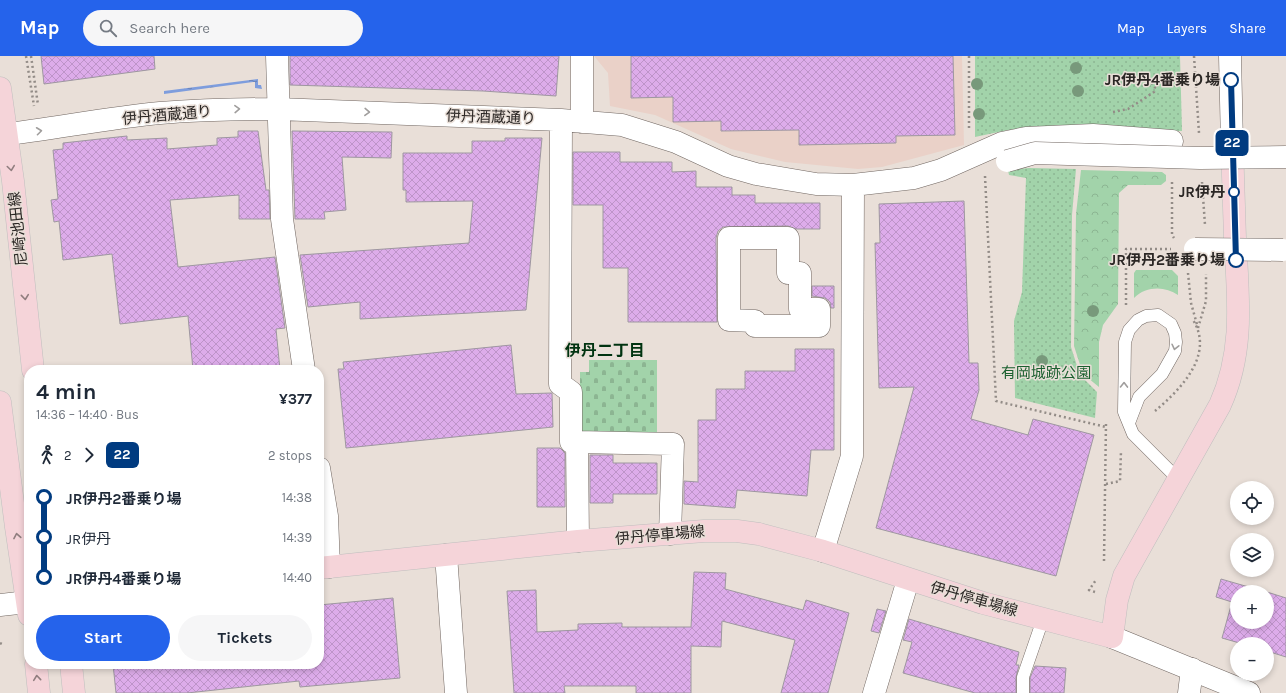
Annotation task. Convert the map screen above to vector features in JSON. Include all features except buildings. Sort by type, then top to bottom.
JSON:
[{"type":"main road","name":"尼崎池田線","points":[[0,88],[3,134],[32,365]]},
{"type":"main road","points":[[1112,637],[1117,600],[1124,576],[1220,405],[1229,385],[1235,366],[1239,324],[1232,144]]},
{"type":"main road","points":[[0,402],[24,577]]},
{"type":"main road","name":"伊丹停車場線","points":[[324,567],[578,541],[704,531],[738,531],[759,534],[822,551],[983,603],[1112,637]]},
{"type":"main road","points":[[37,669],[39,693]]},
{"type":"main road","points":[[72,669],[74,693]]},
{"type":"street","points":[[277,56],[282,219],[303,365]]},
{"type":"street","points":[[582,56],[571,121],[560,384],[570,392],[570,442],[673,444],[670,534]]},
{"type":"street","points":[[1230,56],[1232,144]]},
{"type":"street","name":"伊丹酒蔵通り","points":[[3,134],[159,113],[278,109],[571,121],[622,125],[650,133],[728,166],[756,174],[816,184],[853,185],[914,178],[941,170],[969,159],[1002,143],[1026,138],[1093,135],[1172,140]]},
{"type":"street","points":[[1007,161],[1035,154],[1200,158],[1286,157]]},
{"type":"street","points":[[822,551],[852,456],[853,185]]},
{"type":"street","points":[[729,238],[788,238],[788,273],[800,273],[800,309],[819,309],[819,326],[755,326],[755,321],[729,320],[729,238]]},
{"type":"street","points":[[1192,244],[1283,250]]},
{"type":"street","points":[[577,442],[578,541]]},
{"type":"street","points":[[324,498],[327,516],[324,567]]},
{"type":"street","points":[[446,555],[456,693]]},
{"type":"street","points":[[874,693],[908,580]]},
{"type":"street","points":[[0,606],[24,606]]},
{"type":"street","points":[[1112,637],[1249,693]]},
{"type":"street","points":[[1189,693],[1192,670]]},
{"type":"lane","points":[[1129,423],[1139,397],[1162,374],[1175,351],[1175,332],[1171,324],[1158,315],[1146,316],[1138,320],[1129,330],[1125,342],[1124,412],[1133,434],[1178,479]]},
{"type":"lane","points":[[1023,693],[1023,677],[1043,619]]},
{"type":"path","points":[[26,56],[32,101]]},
{"type":"path","points":[[31,56],[38,106]]},
{"type":"path","points":[[969,56],[969,159]]},
{"type":"path","points":[[1172,140],[1199,140],[1194,56]]},
{"type":"path","points":[[1117,110],[1128,109],[1154,92],[1155,88],[1150,81]]},
{"type":"path","points":[[985,176],[996,401],[1106,427]]},
{"type":"path","points":[[1172,176],[1172,235]]},
{"type":"path","points":[[1126,277],[1126,249],[1192,244],[1202,179]]},
{"type":"path","points":[[1188,273],[1191,303],[1198,328],[1206,301],[1206,268]]},
{"type":"path","points":[[1106,484],[1120,481],[1121,448]]},
{"type":"path","points":[[0,643],[4,645]]},
{"type":"shaded area","points":[[594,56],[962,56],[964,145],[882,167],[858,169],[785,162],[731,149],[655,115],[610,106],[608,73]]},
{"type":"green space","points":[[975,56],[1180,56],[1182,131],[1056,127],[1008,130],[975,137]]},
{"type":"green space","name":"有岡城跡公園","points":[[1029,168],[1076,169],[1072,215],[1071,347],[1080,375],[1097,392],[1095,418],[1015,398],[1014,321],[1022,292],[1026,178],[1009,175],[1008,170]]},
{"type":"green space","points":[[1081,170],[1162,172],[1166,175],[1166,181],[1161,185],[1128,185],[1119,193],[1118,304],[1103,325],[1099,342],[1099,387],[1083,374],[1074,346],[1076,214]]},
{"type":"green space","points":[[1136,270],[1172,270],[1178,276],[1178,295],[1167,290],[1150,289],[1134,298],[1134,273]]},
{"type":"green space","points":[[589,360],[657,360],[657,433],[580,433],[580,372],[589,372]]},
{"type":"water","points":[[258,79],[258,85],[261,85],[262,89],[255,88],[255,82],[253,82],[164,94],[164,91]]},
{"type":"bus line","name":"22","points":[[1231,80],[1236,260]]},
{"type":"place","name":"JR伊丹4番乗り場","points":[[1231,80]]},
{"type":"place","name":"JR伊丹","points":[[1234,192]]},
{"type":"place","name":"JR伊丹2番乗り場","points":[[1236,260]]},
{"type":"district","name":"伊丹二丁目","points":[[605,350]]}]
